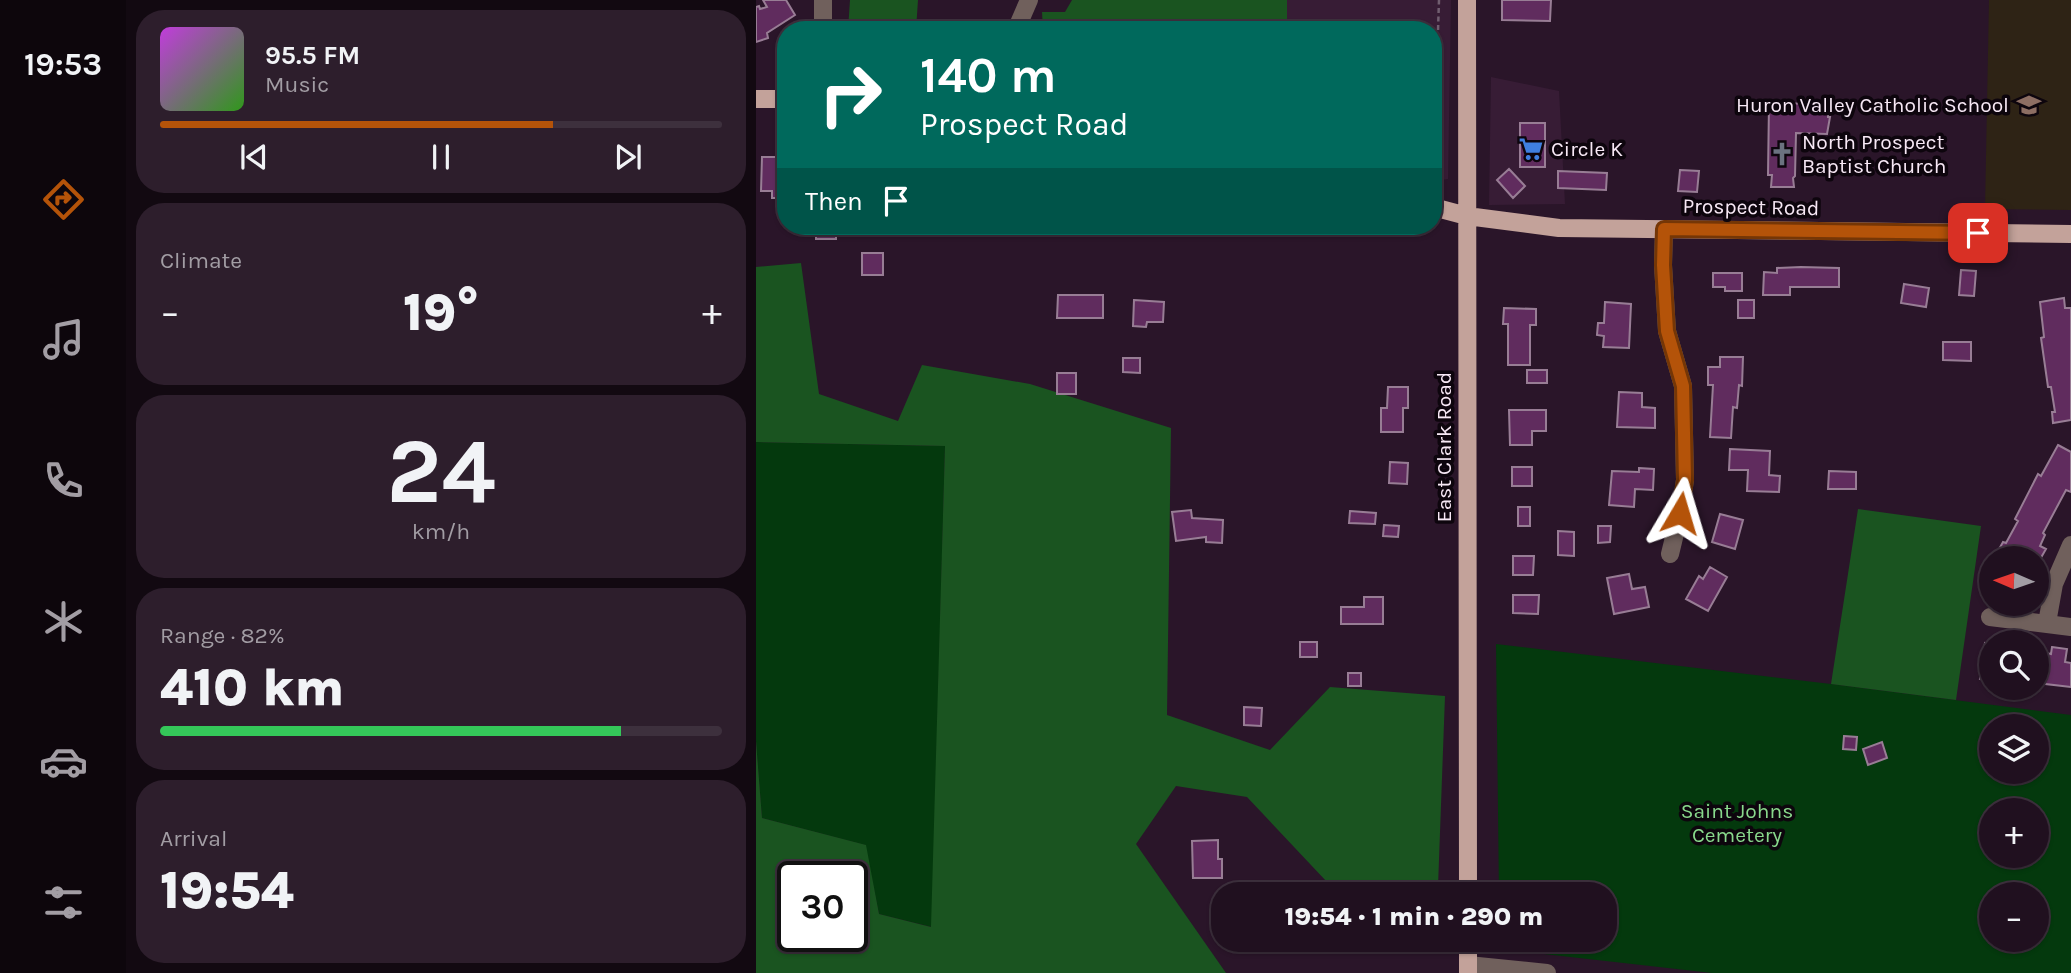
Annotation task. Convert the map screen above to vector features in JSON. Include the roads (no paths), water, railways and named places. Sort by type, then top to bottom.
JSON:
[{"type":"main road","name":"East Clark Road","points":[[1467,0],[1468,882]]},
{"type":"main road","points":[[756,99],[777,99]]},
{"type":"main road","name":"Prospect Road","points":[[1442,209],[1467,216],[1559,228],[2071,234]]},
{"type":"street","points":[[823,0],[823,21]]},
{"type":"street","points":[[1020,21],[1028,3]]},
{"type":"street","points":[[1028,3],[1031,21]]},
{"type":"street","points":[[1664,229],[1667,331],[1683,386],[1685,480],[1670,554]]},
{"type":"street","points":[[2047,623],[2054,584],[2071,545]]},
{"type":"street","points":[[1990,617],[2071,627]]},
{"type":"street","points":[[1468,969],[1547,973]]},
{"type":"place","name":"Huron Valley Catholic School","points":[[2029,105]]},
{"type":"place","name":"Circle K","points":[[1531,149]]},
{"type":"place","name":"North Prospect Baptist Church","points":[[1782,154]]},
{"type":"park label","name":"Saint Johns Cemetery","points":[[1737,823]]}]
